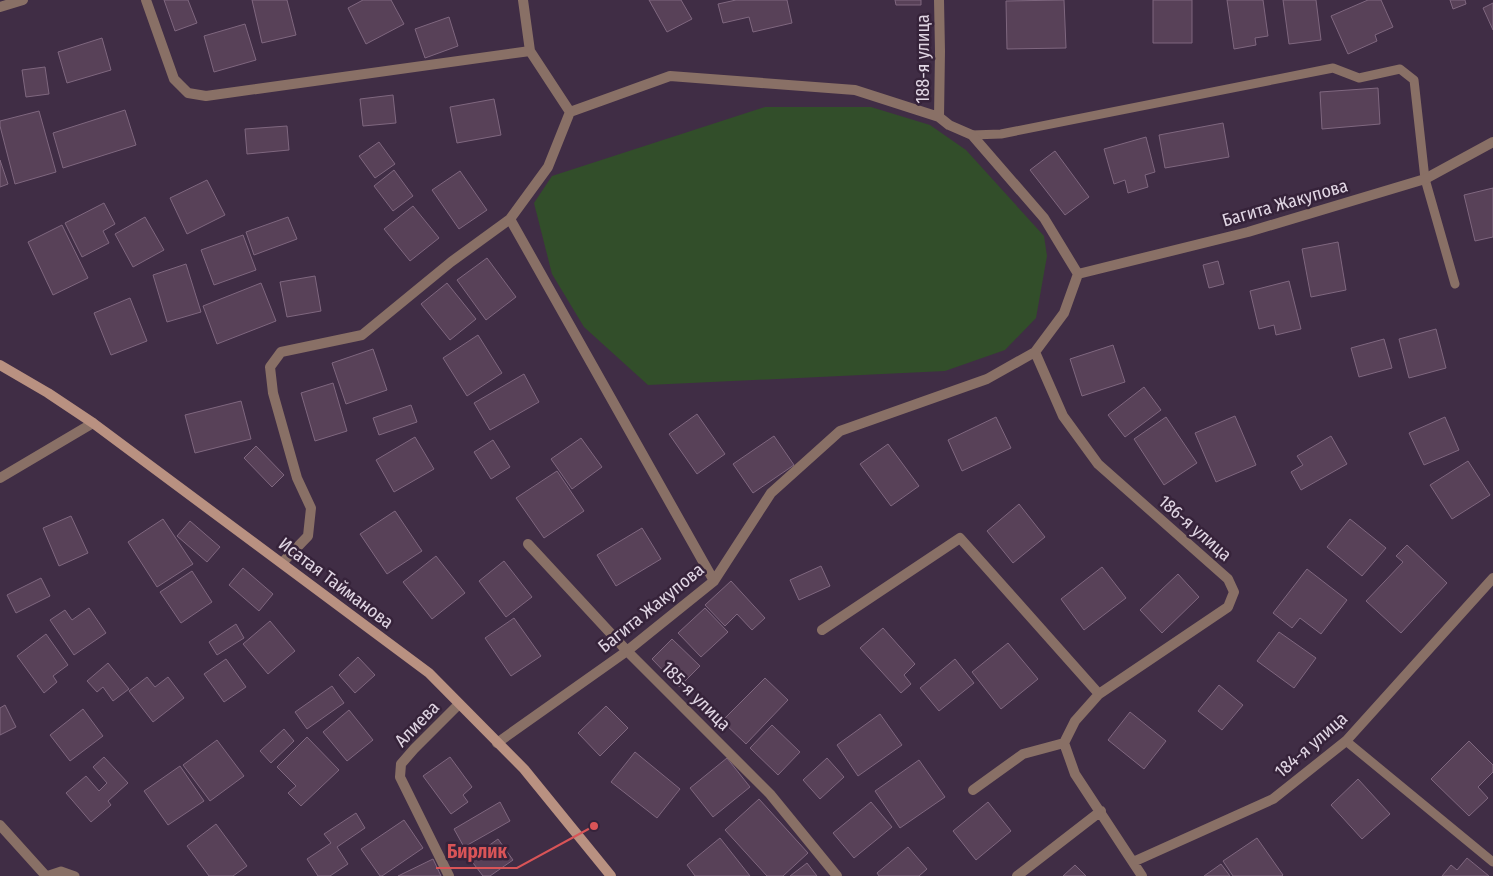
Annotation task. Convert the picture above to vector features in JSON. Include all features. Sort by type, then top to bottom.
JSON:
[{"type":"street","points":[[0,7],[23,0]]},
{"type":"street","points":[[146,0],[174,79],[188,93],[206,96],[530,51]]},
{"type":"street","points":[[523,0],[530,51],[570,112]]},
{"type":"street","name":"188-я улица","points":[[939,0],[939,117]]},
{"type":"street","points":[[282,563],[308,536],[311,508],[297,478],[273,394],[270,367],[281,352],[362,335],[451,262],[510,219],[548,167],[570,112],[670,76],[856,90],[939,117],[949,125],[972,135],[1044,218],[1078,274],[1064,312],[1035,352]]},
{"type":"street","name":"Багита Жакупова","points":[[1078,274],[1248,232],[1425,179],[1493,142]]},
{"type":"street","points":[[510,219],[714,581]]},
{"type":"street","name":"Багита Жакупова","points":[[497,743],[627,651],[714,581],[771,492],[840,431],[987,380],[1035,352]]},
{"type":"street","name":"186-я улица","points":[[1035,352],[1063,416],[1098,464],[1228,579],[1234,592],[1228,607],[1099,694],[1076,721],[1064,742]]},
{"type":"street","name":"Исатая Тайманова","points":[[0,365],[48,393],[93,423],[429,674],[524,769],[611,876]]},
{"type":"street","points":[[0,478],[93,423]]},
{"type":"street","points":[[822,630],[960,538],[1099,694]]},
{"type":"street","name":"185-я улица","points":[[528,544],[627,651],[770,794],[837,876]]},
{"type":"street","name":"184-я улица","points":[[1133,862],[1273,799],[1346,741],[1493,578]]},
{"type":"street","name":"Алиева","points":[[449,876],[400,777],[402,764],[414,749],[459,704]]},
{"type":"street","points":[[973,790],[1023,754],[1064,742],[1075,774],[1142,876]]},
{"type":"street","points":[[1017,876],[1100,811]]},
{"type":"street","points":[[0,825],[46,876]]},
{"type":"lane","points":[[972,135],[1001,134],[1334,68],[1359,78],[1400,69],[1414,80],[1425,179],[1455,284]]},
{"type":"lane","points":[[1346,741],[1493,862]]},
{"type":"lane","points":[[46,876],[61,871],[75,876]]},
{"type":"green space","points":[[765,107],[871,107],[930,125],[966,150],[1044,236],[1047,256],[1036,318],[1005,350],[945,371],[648,385],[584,327],[552,274],[534,203],[552,176]]},
{"type":"building","points":[[164,0],[188,0],[197,23],[175,31]]},
{"type":"building","points":[[252,0],[287,0],[296,35],[262,43]]},
{"type":"building","points":[[363,0],[391,0],[404,24],[366,44],[348,8]]},
{"type":"building","points":[[649,0],[681,0],[692,19],[667,32]]},
{"type":"building","points":[[736,0],[787,0],[792,23],[753,32],[749,17],[723,23],[718,4]]},
{"type":"building","points":[[895,0],[921,0],[921,5],[896,5]]},
{"type":"building","points":[[1064,0],[1066,48],[1007,49],[1006,1]]},
{"type":"building","points":[[1153,0],[1192,0],[1192,43],[1153,43]]},
{"type":"building","points":[[1227,0],[1263,0],[1268,36],[1255,38],[1256,45],[1234,49]]},
{"type":"building","points":[[1283,0],[1316,0],[1321,40],[1289,44]]},
{"type":"building","points":[[1368,0],[1381,0],[1393,27],[1375,35],[1377,41],[1348,54],[1331,16]]},
{"type":"building","points":[[1450,0],[1465,0],[1466,4],[1453,9]]},
{"type":"building","points":[[1493,3],[1493,30],[1483,8]]},
{"type":"building","points":[[449,17],[458,46],[425,58],[415,29]]},
{"type":"building","points":[[245,24],[256,60],[214,72],[204,36]]},
{"type":"building","points":[[102,38],[111,70],[67,83],[58,52]]},
{"type":"building","points":[[45,67],[49,94],[26,97],[22,70]]},
{"type":"building","points":[[1378,88],[1380,124],[1322,129],[1320,92]]},
{"type":"building","points":[[393,95],[396,123],[363,126],[360,99]]},
{"type":"building","points":[[494,99],[501,135],[457,143],[450,107]]},
{"type":"building","points":[[125,110],[136,145],[63,168],[53,133]]},
{"type":"building","points":[[39,111],[56,172],[15,184],[0,121]]},
{"type":"building","points":[[1223,123],[1229,157],[1165,168],[1159,135]]},
{"type":"building","points":[[287,126],[289,150],[247,154],[245,129]]},
{"type":"building","points":[[1146,137],[1155,172],[1145,175],[1148,187],[1128,193],[1125,180],[1114,184],[1104,149]]},
{"type":"building","points":[[379,142],[395,164],[375,178],[359,156]]},
{"type":"building","points":[[1055,151],[1089,197],[1065,215],[1030,170]]},
{"type":"building","points":[[0,160],[8,184],[0,187]]},
{"type":"building","points":[[394,170],[413,196],[393,211],[374,186]]},
{"type":"building","points":[[460,171],[487,210],[459,229],[432,190]]},
{"type":"building","points":[[207,180],[225,215],[187,234],[170,198]]},
{"type":"building","points":[[1493,188],[1493,237],[1475,241],[1464,195]]},
{"type":"building","points":[[104,203],[115,224],[103,231],[109,243],[82,257],[65,223]]},
{"type":"building","points":[[413,206],[439,238],[410,261],[384,229]]},
{"type":"building","points":[[145,217],[164,250],[133,267],[115,234]]},
{"type":"building","points":[[288,217],[297,239],[254,255],[246,232]]},
{"type":"building","points":[[62,225],[88,278],[53,295],[28,242]]},
{"type":"building","points":[[243,235],[256,270],[214,285],[201,250]]},
{"type":"building","points":[[1338,242],[1346,290],[1311,297],[1302,249]]},
{"type":"building","points":[[487,258],[516,297],[486,320],[457,280]]},
{"type":"building","points":[[1218,261],[1224,284],[1209,288],[1203,265]]},
{"type":"building","points":[[186,264],[201,312],[167,322],[153,275]]},
{"type":"building","points":[[315,276],[321,311],[287,317],[280,282]]},
{"type":"building","points":[[1289,281],[1301,329],[1276,335],[1274,325],[1259,329],[1250,291]]},
{"type":"building","points":[[261,283],[276,321],[217,344],[203,306]]},
{"type":"building","points":[[447,283],[476,319],[450,340],[421,304]]},
{"type":"building","points":[[130,298],[147,341],[111,355],[94,313]]},
{"type":"building","points":[[1436,329],[1446,368],[1409,378],[1399,339]]},
{"type":"building","points":[[478,335],[502,373],[467,396],[443,358]]},
{"type":"building","points":[[1384,339],[1392,368],[1359,377],[1351,348]]},
{"type":"building","points":[[1113,345],[1125,382],[1082,396],[1070,359]]},
{"type":"building","points":[[373,349],[387,390],[346,404],[332,363]]},
{"type":"building","points":[[524,374],[539,402],[490,430],[474,403]]},
{"type":"building","points":[[333,383],[347,431],[315,441],[301,393]]},
{"type":"building","points":[[1144,387],[1161,410],[1125,437],[1108,415]]},
{"type":"building","points":[[241,401],[251,439],[195,453],[185,415]]},
{"type":"building","points":[[411,405],[417,422],[379,435],[373,418]]},
{"type":"building","points":[[697,414],[725,454],[697,474],[669,434]]},
{"type":"building","points":[[1235,416],[1256,465],[1216,482],[1195,433]]},
{"type":"building","points":[[996,417],[1011,448],[962,471],[948,440]]},
{"type":"building","points":[[1166,417],[1197,463],[1164,485],[1134,439]]},
{"type":"building","points":[[1445,417],[1459,450],[1424,465],[1409,433]]},
{"type":"building","points":[[774,436],[794,465],[753,493],[733,464]]},
{"type":"building","points":[[1331,436],[1347,464],[1301,490],[1291,472],[1303,465],[1297,456]]},
{"type":"building","points":[[415,437],[434,469],[394,492],[376,460]]},
{"type":"building","points":[[581,438],[602,467],[572,489],[551,459]]},
{"type":"building","points":[[493,440],[510,467],[491,479],[474,452]]},
{"type":"building","points":[[888,444],[919,486],[891,506],[860,464]]},
{"type":"building","points":[[256,446],[284,475],[272,487],[244,458]]},
{"type":"building","points":[[1468,461],[1490,495],[1452,519],[1430,485]]},
{"type":"building","points":[[557,471],[584,511],[544,538],[516,498]]},
{"type":"building","points":[[1019,504],[1045,537],[1013,563],[987,531]]},
{"type":"building","points":[[395,511],[422,551],[387,574],[360,534]]},
{"type":"building","points":[[71,516],[88,553],[59,566],[43,528]]},
{"type":"building","points":[[163,519],[193,564],[157,587],[128,542]]},
{"type":"building","points":[[1350,519],[1386,548],[1362,576],[1327,547]]},
{"type":"building","points":[[190,521],[220,547],[207,562],[177,536]]},
{"type":"building","points":[[642,528],[661,559],[616,586],[597,555]]},
{"type":"building","points":[[1407,545],[1447,583],[1401,633],[1366,601],[1403,562],[1396,556]]},
{"type":"building","points":[[436,556],[465,593],[432,619],[403,582]]},
{"type":"building","points":[[504,561],[532,597],[506,617],[479,581]]},
{"type":"building","points":[[821,566],[830,586],[799,600],[790,580]]},
{"type":"building","points":[[1102,567],[1126,598],[1084,630],[1061,599]]},
{"type":"building","points":[[243,568],[273,594],[259,611],[229,585]]},
{"type":"building","points":[[1307,569],[1347,600],[1321,634],[1300,618],[1292,628],[1273,613]]},
{"type":"building","points":[[192,571],[212,602],[181,623],[160,592]]},
{"type":"building","points":[[1178,574],[1199,597],[1162,633],[1140,610]]},
{"type":"building","points":[[41,578],[50,596],[16,613],[7,595]]},
{"type":"building","points":[[731,581],[765,618],[752,630],[737,614],[725,626],[705,605]]},
{"type":"building","points":[[89,608],[106,633],[74,655],[50,620],[65,610],[72,620]]},
{"type":"building","points":[[705,608],[728,632],[701,657],[678,633]]},
{"type":"building","points":[[514,618],[541,656],[511,676],[485,638]]},
{"type":"building","points":[[270,621],[295,651],[268,674],[243,644]]},
{"type":"building","points":[[236,624],[244,638],[217,655],[209,642]]},
{"type":"building","points":[[883,628],[915,664],[904,675],[911,684],[901,693],[860,648]]},
{"type":"building","points":[[1279,632],[1316,658],[1294,688],[1257,661]]},
{"type":"building","points":[[46,634],[68,665],[53,676],[57,682],[44,693],[17,656]]},
{"type":"building","points":[[672,639],[700,666],[679,687],[652,659]]},
{"type":"building","points":[[1008,643],[1038,679],[1001,709],[972,672]]},
{"type":"building","points":[[358,657],[375,675],[355,693],[339,675]]},
{"type":"building","points":[[226,659],[246,687],[224,702],[204,674]]},
{"type":"building","points":[[955,659],[974,683],[939,711],[920,688]]},
{"type":"building","points":[[108,663],[129,689],[113,701],[103,687],[97,692],[87,681]]},
{"type":"building","points":[[147,677],[155,687],[168,677],[184,698],[153,722],[129,691]]},
{"type":"building","points":[[765,678],[788,700],[746,744],[722,721]]},
{"type":"building","points":[[1219,685],[1243,705],[1222,730],[1198,711]]},
{"type":"building","points":[[332,686],[344,703],[307,729],[295,712]]},
{"type":"building","points":[[5,705],[16,727],[0,735],[0,708]]},
{"type":"building","points":[[606,706],[628,728],[600,756],[578,733]]},
{"type":"building","points":[[83,709],[103,736],[70,761],[50,735]]},
{"type":"building","points":[[349,710],[373,740],[347,761],[323,732]]},
{"type":"building","points":[[1130,712],[1166,741],[1144,769],[1108,740]]},
{"type":"building","points":[[880,714],[902,745],[858,776],[837,745]]},
{"type":"building","points":[[772,725],[800,752],[778,775],[750,748]]},
{"type":"building","points":[[284,729],[294,741],[271,763],[260,751]]},
{"type":"building","points":[[307,737],[339,770],[301,806],[288,793],[296,786],[277,767]]},
{"type":"building","points":[[217,740],[244,776],[210,801],[183,765]]},
{"type":"building","points":[[1469,741],[1493,765],[1493,772],[1478,787],[1488,798],[1469,816],[1431,779]]},
{"type":"building","points":[[635,752],[680,789],[657,818],[611,782]]},
{"type":"building","points":[[104,757],[128,783],[108,801],[111,805],[91,822],[66,793],[86,776],[99,791],[107,783],[93,767]]},
{"type":"building","points":[[450,757],[472,787],[463,795],[468,802],[451,814],[423,776]]},
{"type":"building","points":[[727,758],[750,787],[713,817],[690,788]]},
{"type":"building","points":[[827,758],[844,777],[820,799],[803,780]]},
{"type":"building","points":[[919,760],[945,797],[900,828],[875,791]]},
{"type":"building","points":[[180,766],[204,801],[168,825],[144,791]]},
{"type":"building","points":[[1358,779],[1390,814],[1362,839],[1331,805]]},
{"type":"building","points":[[759,799],[808,853],[783,876],[767,876],[725,830]]},
{"type":"building","points":[[500,802],[510,821],[464,847],[454,829]]},
{"type":"building","points":[[871,802],[892,827],[854,858],[833,833]]},
{"type":"building","points":[[988,802],[1011,831],[976,860],[953,831]]},
{"type":"building","points":[[356,813],[365,828],[337,847],[348,864],[330,876],[318,876],[307,859],[331,843],[324,834]]},
{"type":"building","points":[[404,820],[423,848],[380,876],[361,849]]},
{"type":"building","points":[[216,824],[247,866],[233,876],[209,876],[187,846]]},
{"type":"building","points":[[720,838],[750,876],[695,876],[687,865]]},
{"type":"building","points":[[1257,838],[1282,876],[1233,876],[1223,861]]},
{"type":"building","points":[[498,839],[513,860],[490,876],[483,876],[470,859]]},
{"type":"building","points":[[908,847],[927,869],[919,876],[879,876],[877,873]]},
{"type":"building","points":[[1467,858],[1489,876],[1442,876],[1451,865],[1457,870]]},
{"type":"building","points":[[433,859],[441,876],[398,876]]},
{"type":"building","points":[[807,863],[817,876],[790,876]]},
{"type":"building","points":[[1221,864],[1230,876],[1204,876]]},
{"type":"building","points":[[1075,865],[1086,876],[1063,876]]},
{"type":"place","name":"Бирлик","points":[[594,826]]}]
